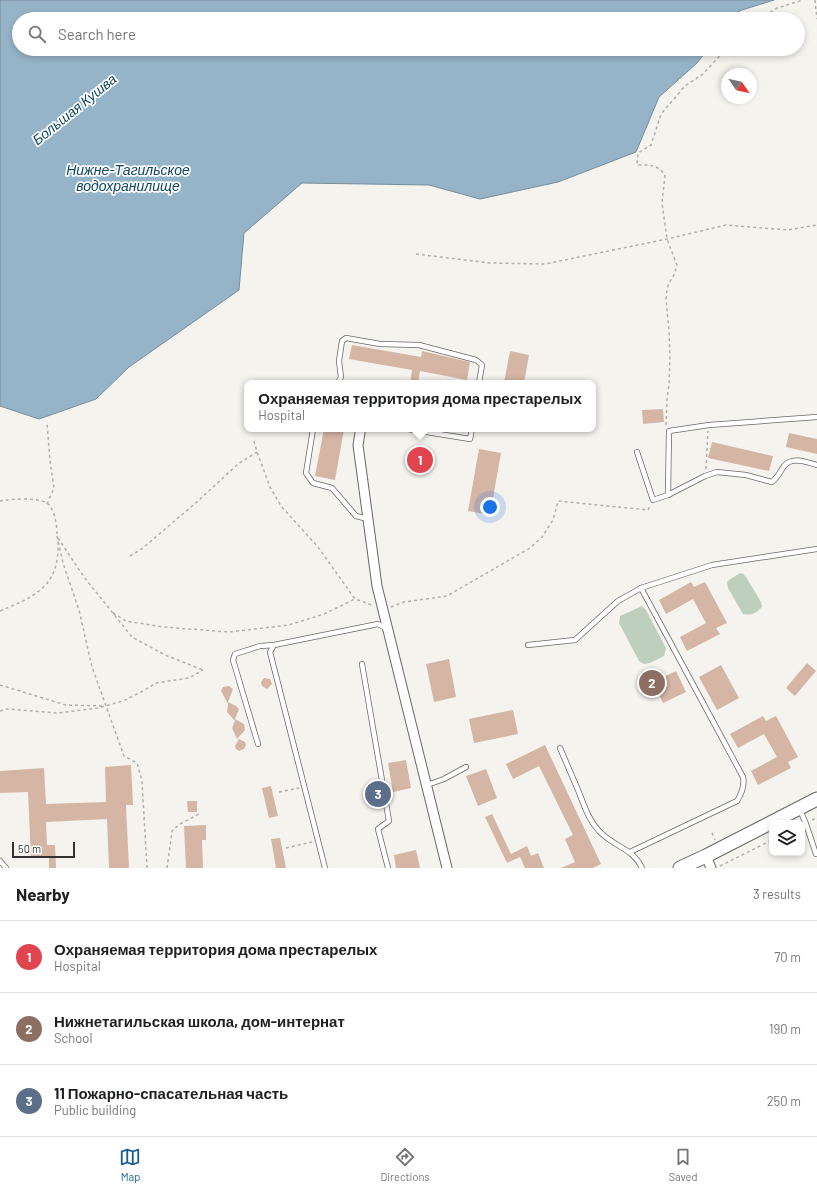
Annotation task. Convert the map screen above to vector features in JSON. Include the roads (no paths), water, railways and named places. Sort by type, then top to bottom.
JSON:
[{"type":"main road","points":[[680,868],[708,862],[817,799]]},
{"type":"street","points":[[362,432],[358,445],[377,586],[447,868]]},
{"type":"lane","points":[[340,380],[342,377],[339,361],[342,341],[346,338],[380,344],[419,346],[476,360],[482,365],[480,380]]},
{"type":"lane","points":[[668,495],[669,431],[709,425],[817,417]]},
{"type":"lane","points":[[313,432],[306,473],[313,483],[332,488],[356,516],[368,519]]},
{"type":"lane","points":[[427,432],[470,439],[471,432]]},
{"type":"lane","points":[[637,452],[653,500],[668,495],[717,472],[746,475],[772,482],[779,475],[784,465],[791,461],[797,460],[817,465]]},
{"type":"lane","points":[[528,645],[575,640],[618,601],[641,588],[712,565],[817,549]]},
{"type":"lane","points":[[630,852],[737,801],[744,783],[743,777],[641,588]]},
{"type":"lane","points":[[258,744],[233,660],[235,654],[260,646],[274,645],[378,624],[388,630]]},
{"type":"lane","points":[[274,645],[270,652],[325,868]]},
{"type":"lane","points":[[362,664],[389,821],[378,829],[388,868]]},
{"type":"lane","points":[[560,748],[589,818],[600,832],[614,844],[630,852],[640,861],[642,868]]},
{"type":"lane","points":[[427,784],[444,779],[466,767]]},
{"type":"lane","points":[[799,809],[806,824],[816,854]]},
{"type":"lane","points":[[0,861],[6,868]]},
{"type":"water","name":"Нижне-Тагильское водохранилище","points":[[0,0],[774,0],[738,12],[12,12],[12,56],[702,56],[697,63],[659,97],[636,152],[558,182],[480,199],[429,185],[302,183],[244,233],[239,290],[129,367],[96,399],[39,419],[0,406]]},
{"type":"place","name":"Охраняемая территория дома престарелых","points":[[420,460]]},
{"type":"place","name":"Нижнетагильская школа, дом-интернат","points":[[652,683]]},
{"type":"place","name":"11 Пожарно-спасательная часть","points":[[378,794]]},
{"type":"water label","name":"Большая Кушва","points":[[74,109]]}]
